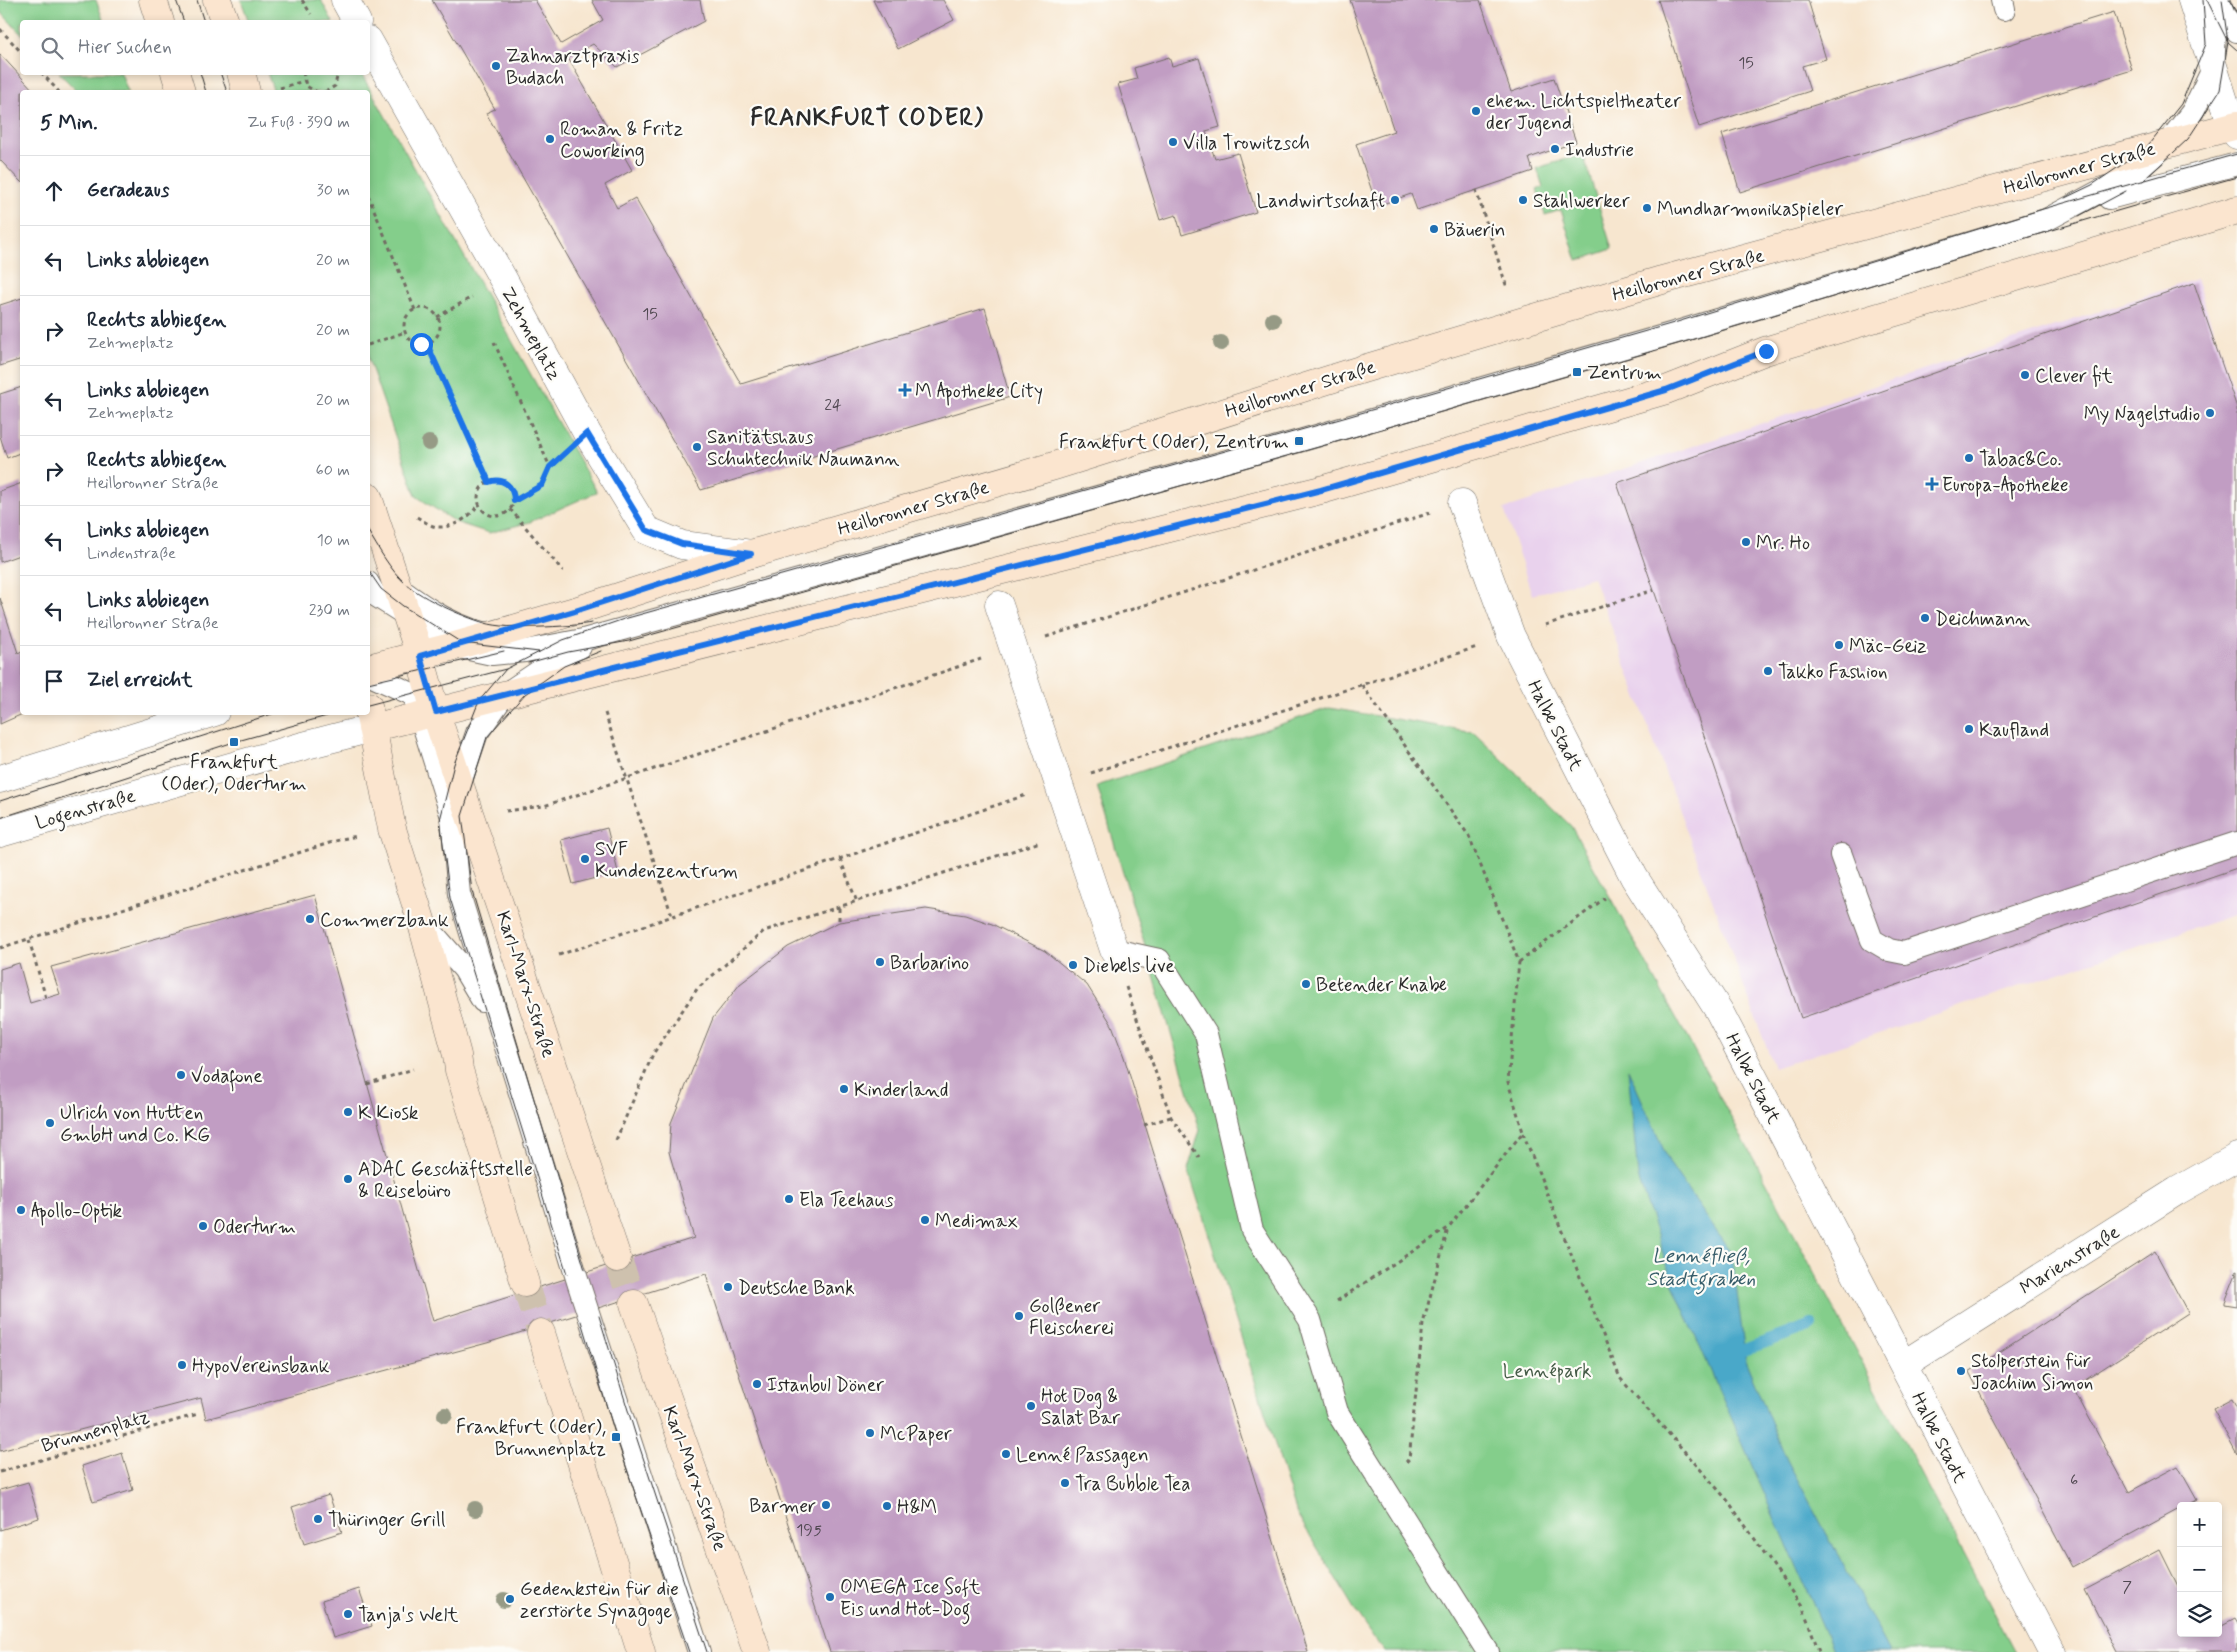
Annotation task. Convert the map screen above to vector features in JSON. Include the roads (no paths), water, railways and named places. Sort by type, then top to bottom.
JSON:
[{"type":"street","points":[[153,0],[159,20]]},
{"type":"street","points":[[217,0],[224,20]]},
{"type":"street","points":[[345,0],[357,20]]},
{"type":"street","points":[[2192,0],[2213,69],[2235,129]]},
{"type":"street","name":"Zehmeplatz","points":[[370,44],[587,433],[646,530],[682,544],[751,554]]},
{"type":"street","points":[[176,75],[180,90]]},
{"type":"street","points":[[244,75],[258,90]]},
{"type":"street","name":"Heilbronner Straße","points":[[370,671],[422,663],[455,646],[575,611],[751,554],[1054,466],[1363,369],[1662,280],[2168,143],[2235,129]]},
{"type":"street","points":[[525,1283],[459,1070],[421,920],[392,829],[370,717],[428,713],[504,695],[1321,490],[1666,390],[1766,351],[2237,210]]},
{"type":"street","name":"Karl-Marx-Straße","points":[[370,503],[422,663],[428,713],[460,783],[617,1258]]},
{"type":"street","name":"Halbe Stadt","points":[[1462,503],[1511,636],[1634,877],[1719,1011],[2052,1652]]},
{"type":"street","points":[[999,605],[1114,950]]},
{"type":"street","points":[[0,780],[206,715]]},
{"type":"street","name":"Logenstraße","points":[[0,833],[294,748],[370,717]]},
{"type":"street","name":"Marienstraße","points":[[1903,1365],[2177,1191],[2237,1157]]},
{"type":"street","name":"Karl-Marx-Straße","points":[[634,1304],[756,1652]]},
{"type":"street","points":[[541,1333],[641,1652]]},
{"type":"lane","points":[[2046,220],[2134,174],[2168,143],[2193,111],[2213,69],[2216,16],[2213,0]]},
{"type":"lane","points":[[2218,0],[2224,16],[2237,31]]},
{"type":"lane","points":[[370,586],[375,595],[455,646],[492,654],[525,651],[583,640],[1250,455],[1658,338],[2046,220],[2122,194],[2237,164]]},
{"type":"lane","points":[[397,587],[416,601],[464,628],[492,635],[572,636],[623,630]]},
{"type":"lane","points":[[623,630],[568,652],[504,695],[477,733],[460,783],[452,818],[459,894],[579,1285],[699,1652]]},
{"type":"lane","points":[[370,672],[414,695],[428,713],[452,818],[472,891]]},
{"type":"lane","points":[[1841,855],[1872,940],[1889,950],[1904,953],[2237,843]]},
{"type":"lane","points":[[421,920],[464,969],[506,1047]]},
{"type":"lane","points":[[1114,950],[1159,960],[1206,1034],[1252,1230],[1310,1320],[1337,1412],[1488,1652]]},
{"type":"water","name":"Lennéfließ, Stadtgraben","points":[[1628,1069],[1670,1164],[1732,1254],[1746,1362],[1787,1460],[1890,1652],[1834,1652],[1674,1287],[1638,1177]]},
{"type":"waterway","points":[[1744,1350],[1812,1325]]},
{"type":"tunnel","points":[[617,1258],[634,1304]]},
{"type":"tunnel","points":[[525,1283],[541,1333]]},
{"type":"tram line","points":[[176,0],[183,20]]},
{"type":"tram line","points":[[197,0],[203,20]]},
{"type":"tram line","points":[[2065,198],[2092,185],[2145,149],[2181,104],[2206,44],[2203,0]]},
{"type":"tram line","points":[[2207,0],[2228,42],[2237,50]]},
{"type":"tram line","points":[[2143,181],[2188,139],[2220,90],[2228,42],[2222,0]]},
{"type":"tram line","points":[[2229,0],[2237,13]]},
{"type":"tram line","points":[[201,75],[205,90]]},
{"type":"tram line","points":[[221,75],[226,90]]},
{"type":"tram line","points":[[567,1274],[450,898],[440,820],[454,764],[479,701],[506,669],[563,640],[624,619],[1340,419],[1674,323],[2043,209],[2237,154]]},
{"type":"tram line","points":[[528,663],[568,652],[629,641],[1418,419],[1681,343],[2028,237],[2237,177]]},
{"type":"tram line","points":[[2079,216],[2126,191]]},
{"type":"tram line","points":[[370,534],[390,566],[406,584],[433,601],[465,616],[485,623],[508,627],[553,627],[592,623]]},
{"type":"tram line","points":[[370,573],[381,589],[403,606],[462,643],[539,652]]},
{"type":"tram line","points":[[370,683],[504,651]]},
{"type":"tram line","points":[[585,1270],[472,891],[462,816],[487,737],[525,694],[564,666],[601,651]]},
{"type":"tram line","points":[[370,704],[506,669]]},
{"type":"tram line","points":[[0,801],[269,715]]},
{"type":"tram line","points":[[0,818],[234,742],[330,715]]},
{"type":"tram line","points":[[599,1316],[635,1433],[707,1652]]},
{"type":"tram line","points":[[581,1321],[616,1437],[689,1652]]},
{"type":"place","name":"Zahnarztpraxis Budach","points":[[496,66]]},
{"type":"place","name":"ehem. Lichtspieltheater der Jugend","points":[[1476,111]]},
{"type":"place","name":"Roman & Fritz Coworking","points":[[550,139]]},
{"type":"place","name":"Villa Trowitzsch","points":[[1173,142]]},
{"type":"place","name":"Industrie","points":[[1555,149]]},
{"type":"place","name":"Landwirtschaft","points":[[1395,200]]},
{"type":"place","name":"Stahlwerker","points":[[1523,200]]},
{"type":"place","name":"Mundharmonikaspieler","points":[[1647,208]]},
{"type":"place","name":"Bäuerin","points":[[1434,229]]},
{"type":"place","name":"Zentrum","points":[[1577,372]]},
{"type":"place","name":"Clever fit","points":[[2025,375]]},
{"type":"place","name":"M Apotheke City","points":[[905,390]]},
{"type":"place","name":"My Nagelstudio","points":[[2210,413]]},
{"type":"place","name":"Frankfurt (Oder), Zentrum","points":[[1299,441]]},
{"type":"place","name":"Sanitätshaus Schuhtechnik Naumann","points":[[697,447]]},
{"type":"place","name":"Tabac&Co.","points":[[1969,458]]},
{"type":"place","name":"Europa-Apotheke","points":[[1932,484]]},
{"type":"place","name":"Mr. Ho","points":[[1746,542]]},
{"type":"place","name":"Deichmann","points":[[1925,618]]},
{"type":"place","name":"Mäc-Geiz","points":[[1839,645]]},
{"type":"place","name":"Takko Fashion","points":[[1768,671]]},
{"type":"place","name":"Kaufland","points":[[1969,729]]},
{"type":"place","name":"Frankfurt (Oder), Oderturm","points":[[234,742]]},
{"type":"place","name":"SVF Kundenzentrum","points":[[585,859]]},
{"type":"place","name":"Commerzbank","points":[[310,919]]},
{"type":"place","name":"Barbarino","points":[[880,962]]},
{"type":"place","name":"Diebels live","points":[[1073,965]]},
{"type":"place","name":"Betender Knabe","points":[[1306,984]]},
{"type":"place","name":"Vodafone","points":[[181,1075]]},
{"type":"place","name":"Kinderland","points":[[844,1089]]},
{"type":"place","name":"K Kiosk","points":[[348,1112]]},
{"type":"place","name":"Ulrich von Hutten GmbH und Co. KG","points":[[50,1123]]},
{"type":"place","name":"ADAC Geschäftsstelle & Reisebüro","points":[[348,1179]]},
{"type":"place","name":"Ela Teehaus","points":[[789,1199]]},
{"type":"place","name":"Apollo-Optik","points":[[21,1210]]},
{"type":"place","name":"Medimax","points":[[925,1220]]},
{"type":"place","name":"Oderturm","points":[[203,1226]]},
{"type":"place","name":"Deutsche Bank","points":[[728,1287]]},
{"type":"place","name":"Golßener Fleischerei","points":[[1019,1316]]},
{"type":"place","name":"HypoVereinsbank","points":[[182,1365]]},
{"type":"place","name":"Stolperstein für Joachim Simon","points":[[1961,1371]]},
{"type":"place","name":"Istanbul Döner","points":[[757,1384]]},
{"type":"place","name":"Hot Dog & Salat Bar","points":[[1031,1406]]},
{"type":"place","name":"McPaper","points":[[870,1433]]},
{"type":"place","name":"Frankfurt (Oder), Brunnenplatz","points":[[616,1437]]},
{"type":"place","name":"Lenné Passagen","points":[[1006,1454]]},
{"type":"place","name":"Tra Bubble Tea","points":[[1065,1483]]},
{"type":"place","name":"Barmer","points":[[826,1505]]},
{"type":"place","name":"H&M","points":[[887,1506]]},
{"type":"place","name":"Thüringer Grill","points":[[318,1519]]},
{"type":"place","name":"OMEGA Ice Soft Eis und Hot-Dog","points":[[830,1597]]},
{"type":"place","name":"Gedenkstein für die zerstörte Synagoge","points":[[510,1599]]},
{"type":"place","name":"Tanja's Welt","points":[[348,1614]]},
{"type":"district","name":"FRANKFURT (ODER)","points":[[867,117]]},
{"type":"park label","name":"Lennépark","points":[[1547,1370]]}]
